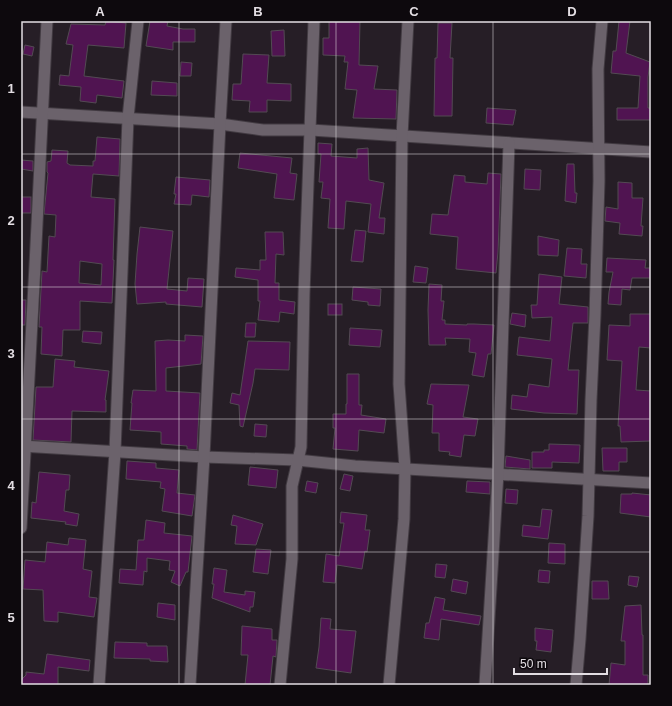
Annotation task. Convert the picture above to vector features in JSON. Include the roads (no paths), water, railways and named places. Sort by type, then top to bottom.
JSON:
[{"type":"street","points":[[21,528],[23,446],[47,21]]},
{"type":"street","points":[[99,685],[115,452],[128,118],[138,21]]},
{"type":"street","points":[[190,685],[204,457],[226,21]]},
{"type":"street","points":[[280,685],[292,559],[292,486],[301,447],[304,294],[314,21]]},
{"type":"street","points":[[389,685],[404,519],[405,468],[399,384],[402,136],[408,21]]},
{"type":"street","points":[[576,685],[588,516],[591,400],[596,307],[599,148],[598,69],[602,21]]},
{"type":"street","points":[[21,112],[93,115],[220,124],[263,130],[311,130],[651,152]]},
{"type":"street","points":[[485,685],[498,473],[509,143]]},
{"type":"street","points":[[23,446],[204,457],[297,460],[355,466],[498,473],[651,483]]}]
